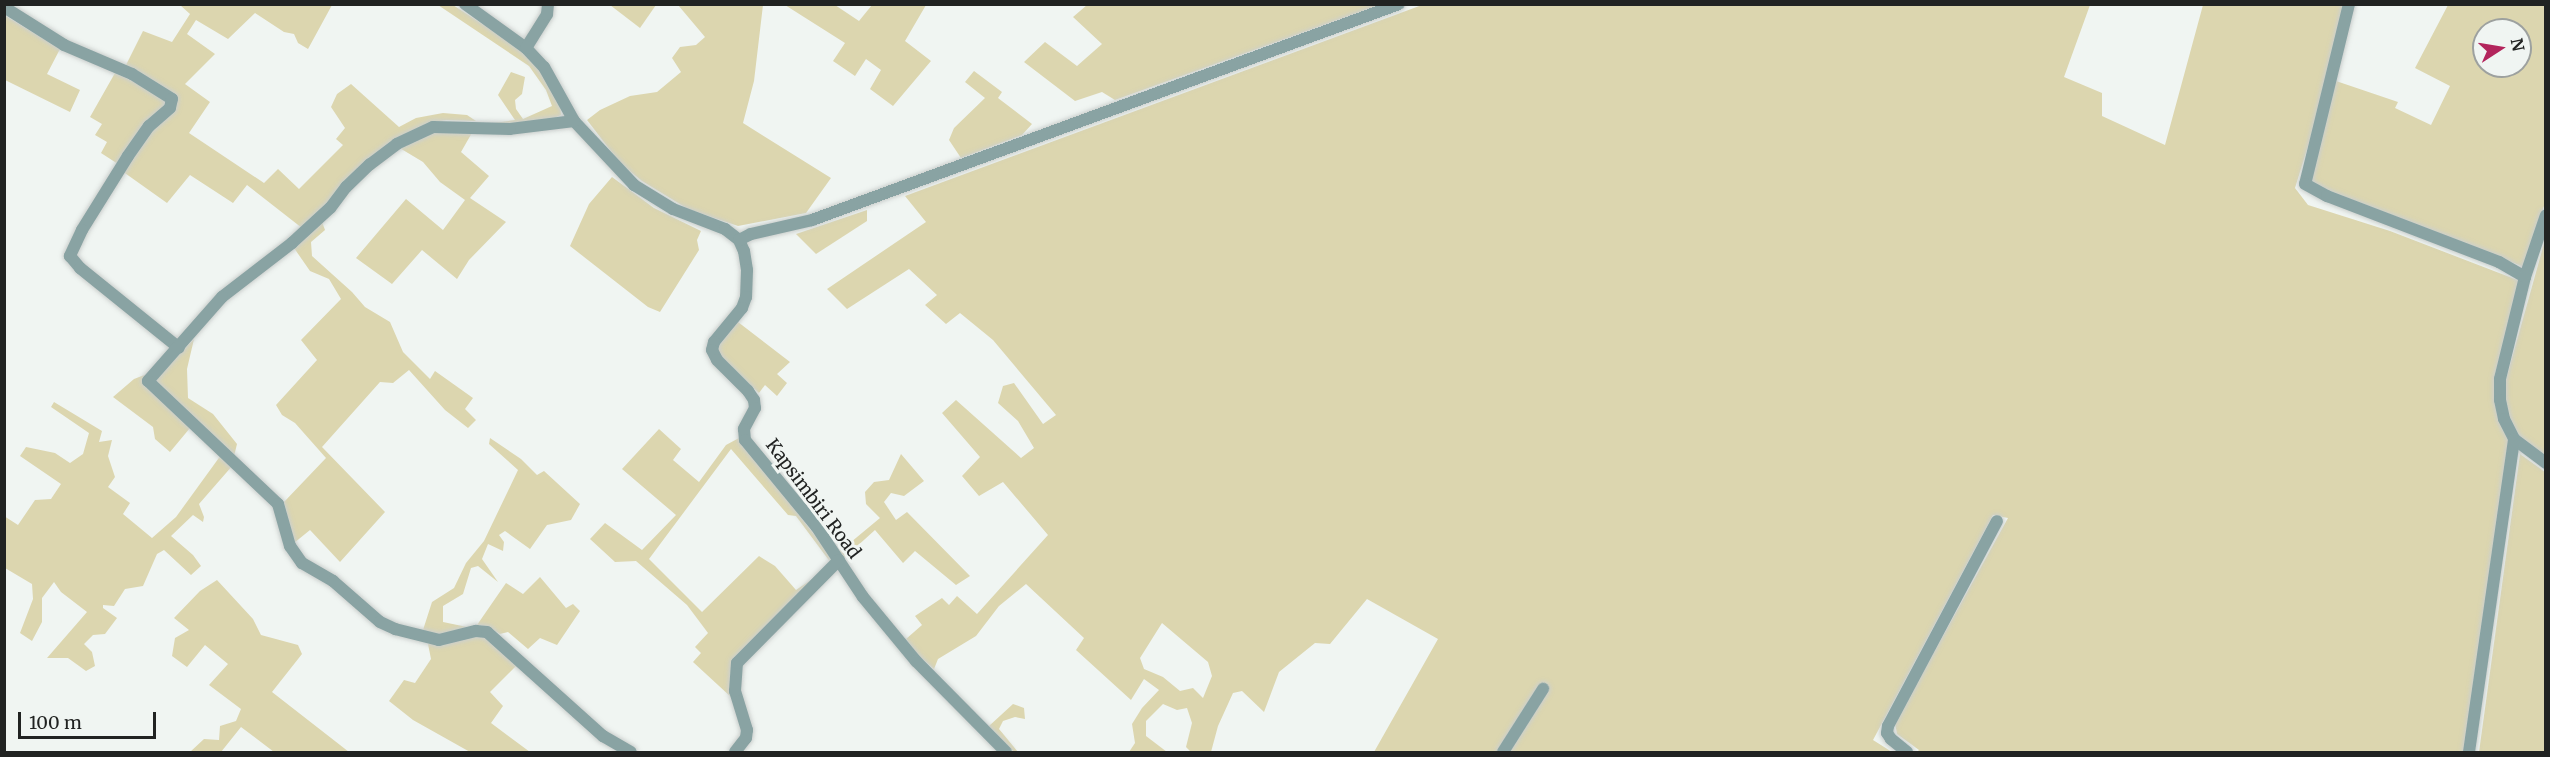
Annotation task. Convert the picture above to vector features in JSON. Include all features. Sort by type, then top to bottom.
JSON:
[{"type":"street","points":[[465,4],[526,48],[544,67],[573,121],[634,186],[673,209],[725,229],[739,240],[757,232],[812,220],[1399,4]]},
{"type":"street","points":[[526,48],[547,14],[548,4]]},
{"type":"street","points":[[2349,4],[2305,184],[2327,196],[2499,261],[2525,277]]},
{"type":"street","points":[[4,7],[64,45],[132,74],[172,99],[170,108],[149,126],[128,156],[82,230],[70,255],[80,268],[179,348]]},
{"type":"street","points":[[573,121],[502,129],[433,127],[405,139],[370,164],[346,187],[330,208],[291,243],[222,297],[148,381],[278,504],[290,546],[302,563],[333,581],[380,622],[395,629],[439,640],[476,631],[487,632],[603,736],[632,753]]},
{"type":"street","points":[[2546,215],[2525,277],[2500,379],[2504,419],[2514,439],[2546,464]]},
{"type":"street","name":"Kapsimbiri Road","points":[[739,240],[744,251],[747,270],[746,297],[742,308],[714,342],[714,356],[754,400],[755,408],[744,429],[745,440],[816,526],[863,597],[916,661],[1006,753]]},
{"type":"street","points":[[2469,753],[2514,439]]},
{"type":"street","points":[[1907,753],[1902,746],[1891,739],[1887,733],[1888,726],[1997,521]]},
{"type":"street","points":[[735,753],[746,738],[747,730],[735,691],[737,663],[839,560]]},
{"type":"street","points":[[1503,753],[1543,689]]},
{"type":"shaded area","points":[[180,5],[332,5],[308,49],[298,43],[294,34],[284,32],[255,13],[228,39],[196,20],[187,34],[215,54],[185,84],[210,102],[189,133],[264,183],[278,169],[299,189],[343,145],[336,139],[345,128],[331,107],[337,94],[351,84],[399,127],[416,118],[443,113],[467,115],[476,121],[446,120],[428,123],[369,160],[302,228],[247,185],[233,203],[190,175],[167,203],[122,171],[152,127],[175,109],[125,67],[143,31],[172,42],[190,14]]},
{"type":"shaded area","points":[[438,5],[453,5],[525,52],[550,82],[560,104],[561,115],[548,121],[510,126],[487,124],[515,120],[498,95],[511,72],[525,77],[522,94],[515,100],[516,109],[523,119],[552,106],[546,90],[529,66]]},
{"type":"shaded area","points":[[610,5],[656,5],[640,28]]},
{"type":"shaded area","points":[[678,5],[763,5],[754,81],[743,123],[831,178],[806,213],[738,226],[688,209],[642,181],[620,163],[587,120],[600,110],[630,96],[657,92],[681,72],[672,58],[680,47],[696,45],[705,37]]},
{"type":"shaded area","points":[[785,5],[835,5],[859,21],[872,5],[926,5],[905,41],[931,61],[893,106],[870,89],[881,70],[866,59],[855,76],[833,61],[845,43]]},
{"type":"shaded area","points":[[1087,5],[1379,5],[1115,100],[1102,92],[1075,101],[1024,62],[1045,42],[1077,66],[1102,44],[1073,17]]},
{"type":"shaded area","points":[[1422,5],[2090,5],[2064,77],[2102,93],[2102,116],[2165,145],[2203,5],[2344,5],[2331,72],[2295,188],[2308,205],[2390,231],[2520,281],[2495,374],[2510,441],[2465,752],[1917,752],[1919,750],[1897,734],[1895,723],[2008,518],[1993,515],[1873,740],[1892,752],[1374,752],[1438,639],[1367,599],[1330,644],[1315,643],[1279,672],[1264,712],[1242,691],[1233,693],[1218,726],[1211,752],[1191,752],[1186,747],[1192,723],[1187,708],[1177,710],[1163,704],[1146,721],[1146,736],[1167,752],[1129,752],[1135,743],[1132,724],[1142,708],[1159,690],[1144,679],[1131,700],[1076,650],[1084,638],[1026,584],[999,606],[976,636],[938,659],[934,669],[918,655],[906,639],[922,625],[915,616],[942,598],[949,605],[957,596],[977,614],[1048,535],[1003,482],[979,496],[962,476],[980,457],[942,413],[956,400],[1021,458],[1034,448],[1018,421],[998,403],[1003,386],[1014,383],[1043,424],[1056,415],[993,340],[960,313],[946,324],[925,305],[937,295],[909,269],[847,309],[827,289],[926,222],[905,196]],"holes":[[[1162,623],[1208,662],[1212,676],[1203,698],[1193,688],[1180,691],[1163,677],[1144,669],[1140,658]]]},
{"type":"shaded area","points":[[2448,5],[2545,5],[2545,203],[2524,267],[2310,183],[2336,81],[2398,102],[2395,108],[2431,125],[2450,86],[2415,68]]},
{"type":"shaded area","points":[[4,15],[60,49],[47,74],[80,90],[70,112],[5,80]]},
{"type":"shaded area","points":[[974,71],[1002,92],[998,98],[1032,124],[1022,135],[961,158],[949,140],[954,128],[985,98],[965,82]]},
{"type":"shaded area","points":[[115,73],[162,95],[165,100],[164,106],[118,164],[101,153],[107,142],[95,135],[102,124],[90,117]]},
{"type":"shaded area","points":[[430,131],[473,131],[461,152],[489,176],[470,198],[506,222],[469,260],[457,279],[422,250],[392,284],[356,258],[406,199],[443,230],[465,200],[440,182],[423,162],[398,147]]},
{"type":"shaded area","points":[[612,177],[654,208],[701,231],[697,240],[699,250],[660,312],[648,307],[570,246],[589,204]]},
{"type":"shaded area","points":[[867,210],[867,221],[816,254],[796,234]]},
{"type":"shaded area","points":[[322,222],[325,230],[311,242],[312,256],[365,307],[390,322],[403,352],[430,379],[435,371],[473,398],[465,409],[476,420],[468,428],[445,410],[409,370],[393,383],[380,382],[322,447],[385,512],[340,562],[310,530],[294,543],[284,502],[326,458],[295,423],[282,415],[276,405],[317,360],[301,340],[341,299],[329,279],[310,271],[294,248]]},
{"type":"shaded area","points":[[2545,240],[2545,457],[2526,444],[2509,419],[2505,402],[2505,383]]},
{"type":"shaded area","points":[[738,322],[790,362],[777,374],[787,383],[777,396],[765,385],[759,393],[718,355],[718,347]]},
{"type":"shaded area","points":[[194,339],[187,369],[188,398],[213,414],[237,444],[234,456],[155,380]]},
{"type":"shaded area","points":[[147,374],[190,428],[170,452],[155,439],[153,427],[113,397],[134,379]]},
{"type":"shaded area","points":[[54,402],[102,431],[99,442],[112,440],[108,456],[115,477],[108,487],[130,503],[123,514],[152,538],[176,517],[221,455],[233,465],[199,504],[204,517],[203,522],[193,515],[171,536],[193,555],[201,566],[191,575],[164,550],[157,554],[143,586],[125,589],[114,606],[103,605],[103,608],[117,618],[105,634],[93,635],[84,644],[92,652],[95,666],[86,671],[68,658],[47,658],[87,612],[61,592],[54,582],[42,598],[42,622],[32,641],[20,633],[33,599],[32,584],[5,568],[4,516],[18,525],[35,500],[51,499],[61,484],[20,456],[26,447],[55,453],[70,463],[83,454],[89,433],[51,407]]},
{"type":"shaded area","points":[[659,429],[681,449],[673,460],[699,482],[726,445],[739,438],[834,560],[831,563],[796,516],[788,515],[731,449],[649,559],[702,612],[759,556],[775,566],[796,590],[827,569],[735,661],[730,675],[731,697],[693,662],[701,653],[695,647],[708,633],[687,605],[636,561],[615,562],[590,539],[605,523],[642,550],[676,515],[622,469]]},
{"type":"shaded area","points":[[490,438],[521,459],[537,475],[544,471],[580,504],[571,520],[547,525],[530,549],[505,531],[499,535],[504,542],[503,551],[488,544],[482,559],[498,582],[478,566],[471,568],[463,594],[443,606],[443,622],[467,627],[437,636],[423,630],[432,602],[454,588],[466,563],[484,541],[518,470],[489,444]]},
{"type":"shaded area","points":[[901,454],[924,481],[904,496],[891,493],[884,502],[896,520],[907,512],[970,576],[956,585],[915,551],[903,563],[875,530],[844,558],[839,552],[880,518],[866,504],[865,492],[874,482],[889,480]]},
{"type":"shaded area","points":[[2520,454],[2545,472],[2545,752],[2479,752]]},
{"type":"shaded area","points":[[540,577],[566,608],[573,604],[580,611],[557,645],[540,638],[528,649],[508,632],[500,634],[487,626],[477,625],[506,583],[523,594]]},
{"type":"shaded area","points":[[217,580],[253,619],[261,635],[298,645],[302,654],[272,692],[349,752],[274,752],[241,727],[221,752],[190,752],[204,739],[219,740],[220,726],[236,721],[241,709],[209,685],[228,664],[205,645],[187,667],[172,656],[175,638],[189,630],[174,618],[200,591]]},
{"type":"shaded area","points":[[483,635],[517,665],[490,692],[503,706],[491,723],[530,752],[470,752],[413,720],[389,701],[404,680],[415,683],[431,659],[428,644],[440,644]]},
{"type":"shaded area","points":[[1013,704],[1024,708],[1025,719],[1015,717],[1003,721],[999,729],[1018,752],[1014,752],[989,726]]}]
